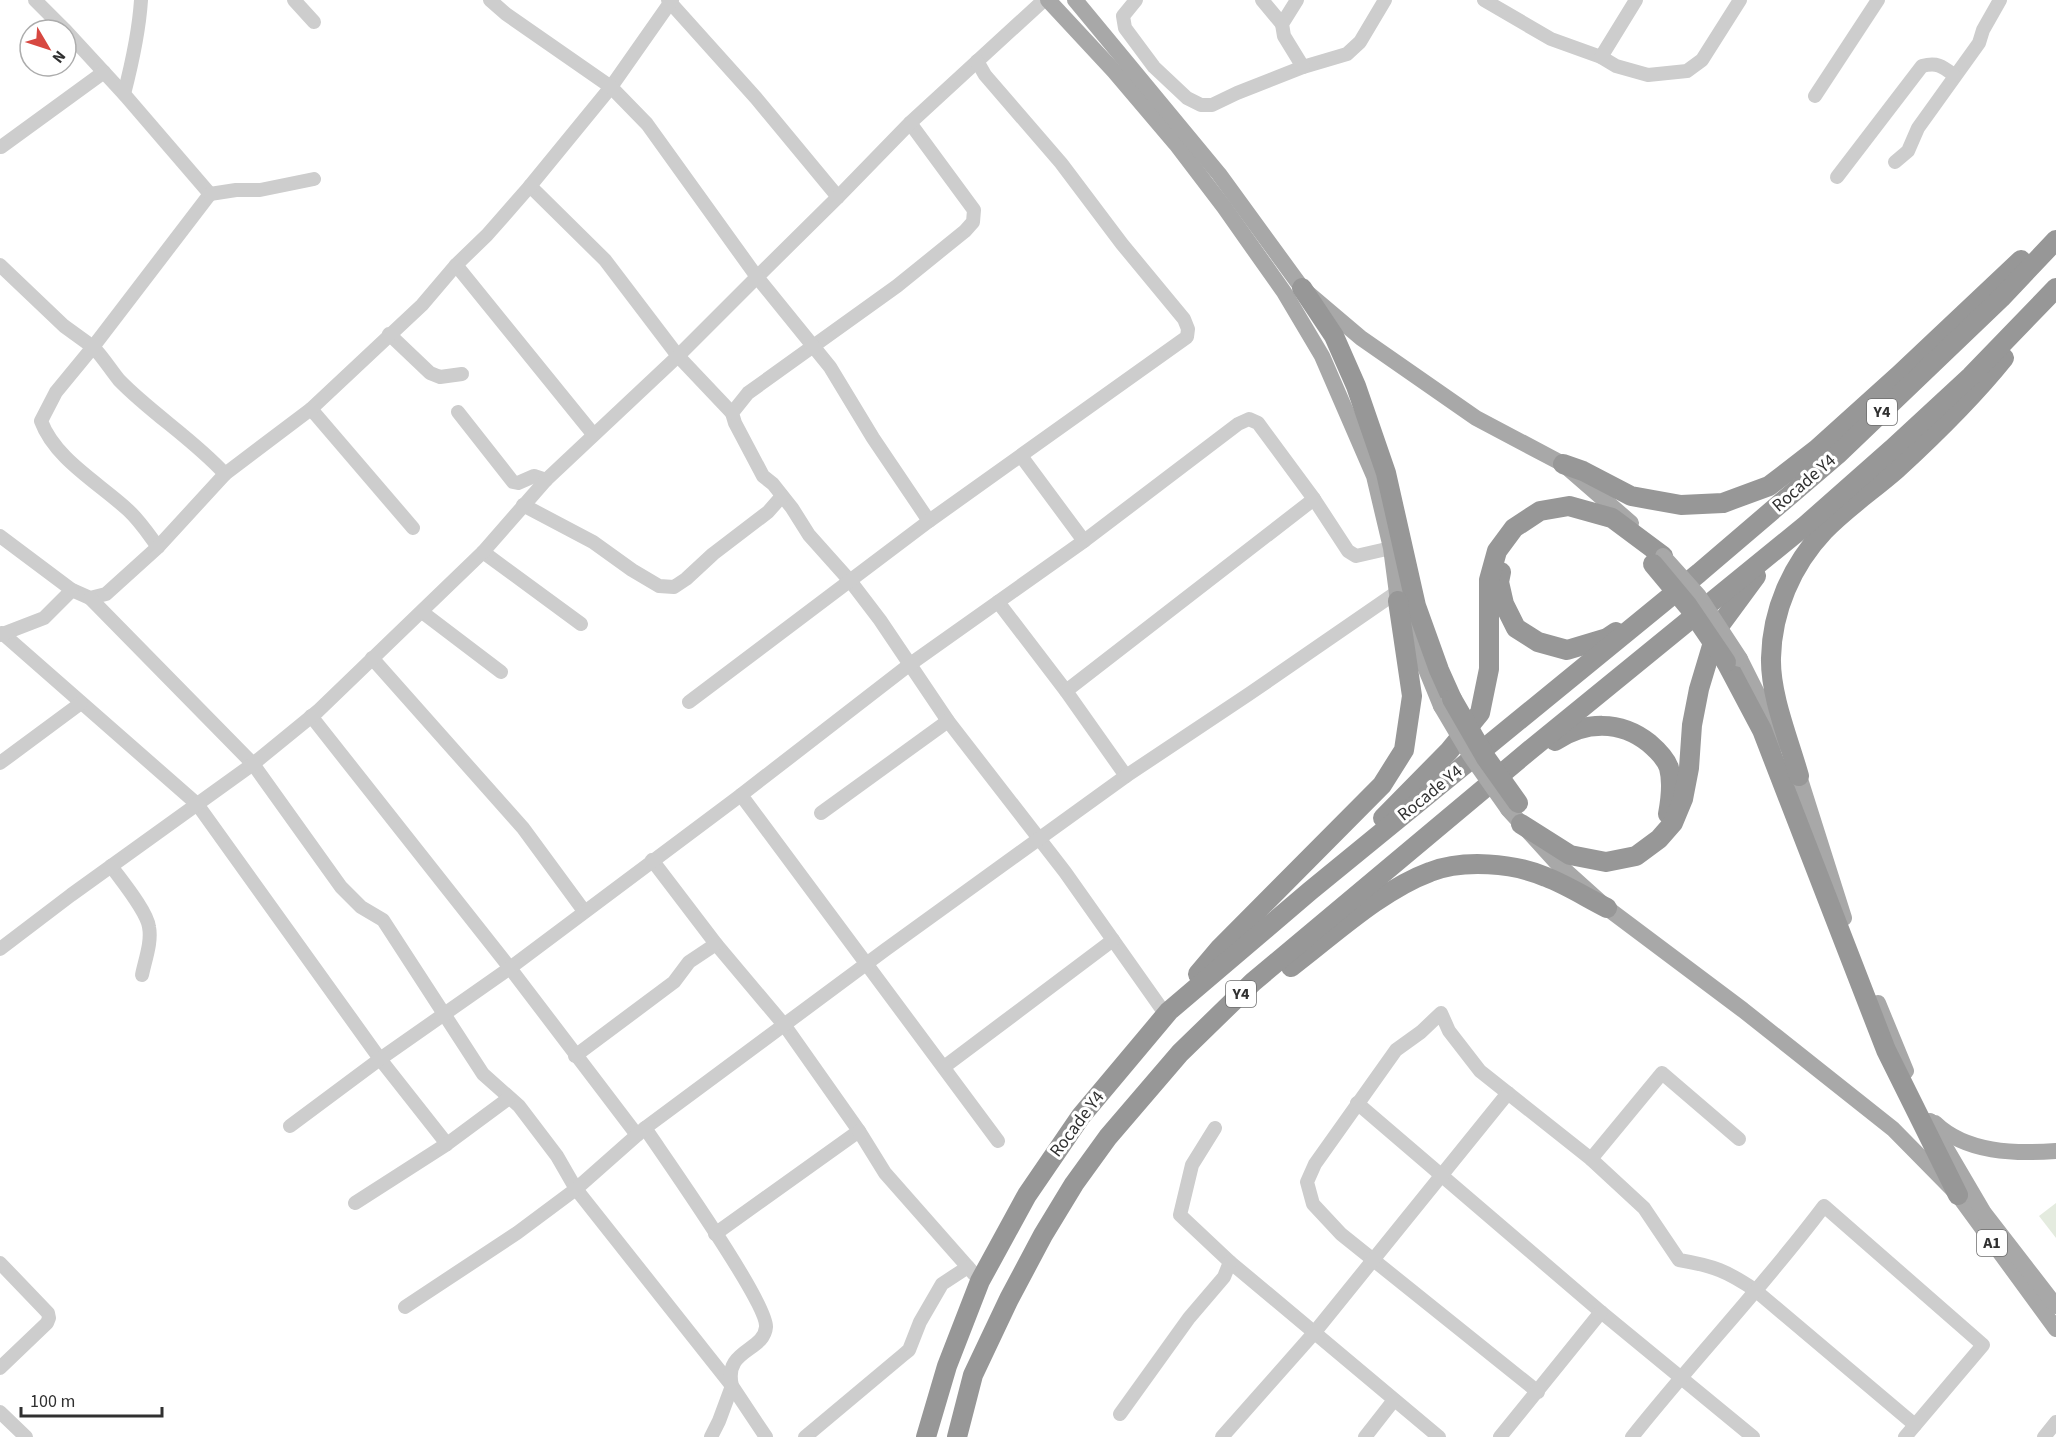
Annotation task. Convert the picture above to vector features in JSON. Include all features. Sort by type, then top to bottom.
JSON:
[{"type":"highway","points":[[1563,464],[1583,471],[1631,496],[1680,505],[1723,503],[1769,486],[1817,449],[1890,384],[2056,227]]},
{"type":"highway","name":"Rocade Y4","points":[[926,1437],[974,1274],[1081,1116],[1167,1013],[1310,891],[1699,573],[1837,455],[2001,298],[2056,240]]},
{"type":"highway","points":[[1302,288],[1334,336],[1356,386],[1386,473],[1416,606],[1439,670],[1446,703],[1486,758],[1516,812],[1570,855],[1606,862],[1636,856],[1659,839],[1673,823],[1683,799],[1699,689],[1717,629],[1750,582],[1806,525]]},
{"type":"highway","name":"Rocade Y4","points":[[957,1437],[973,1375],[1043,1235],[1074,1184],[1108,1137],[1180,1053],[1253,982],[1806,525],[1892,450],[1971,376],[2056,288]]},
{"type":"highway","points":[[1799,776],[1774,692],[1771,658],[1777,609],[1793,571],[1824,531],[1956,413],[2000,364],[2056,294]]},
{"type":"highway","points":[[1310,891],[1449,751],[1480,713],[1489,669],[1489,580],[1497,551],[1514,528],[1540,511],[1569,506],[1612,518],[1658,560],[1688,606],[1733,661],[1886,1050],[1958,1195]]},
{"type":"highway","points":[[1658,560],[1608,527],[1569,516],[1543,519],[1520,534],[1505,555],[1498,582],[1504,604],[1516,628],[1538,642],[1567,650],[1607,638],[1699,573]]},
{"type":"highway","points":[[1167,1013],[1220,948],[1382,785],[1404,750],[1412,696],[1398,596]]},
{"type":"highway","points":[[1481,792],[1569,732],[1593,726],[1616,727],[1637,734],[1656,749],[1668,766],[1672,794],[1667,818],[1654,832],[1632,847],[1605,853],[1574,848],[1516,812]]},
{"type":"highway","points":[[1043,1235],[1128,1131],[1202,1050],[1280,976],[1388,893],[1430,871],[1489,864],[1547,877],[1607,908]]},
{"type":"main road","points":[[1046,0],[1114,71],[1176,144],[1284,292],[1322,356],[1374,476],[1391,548],[1398,596],[1446,703]]},
{"type":"main road","points":[[1075,0],[1219,174],[1302,288],[1361,338],[1476,418],[1563,464],[1631,523],[1658,560]]},
{"type":"main road","points":[[1733,661],[1799,776],[1842,913],[1896,1047],[1926,1114],[1945,1132],[1965,1143],[1999,1150],[2032,1153],[2056,1151]]},
{"type":"main road","points":[[1516,812],[1558,864],[1607,908]]},
{"type":"main road","name":"A1","points":[[1607,908],[1743,1010],[1893,1129],[1958,1195],[2056,1329]]},
{"type":"main road","name":"A1","points":[[1926,1114],[1984,1213],[2056,1306]]},
{"type":"street","points":[[35,0],[52,18]]},
{"type":"street","points":[[124,94],[132,61],[141,0]]},
{"type":"street","points":[[294,0],[314,22]]},
{"type":"street","points":[[490,0],[506,14],[611,87],[647,124],[757,277],[830,368],[873,438],[929,521]]},
{"type":"street","points":[[90,598],[106,594],[158,547],[225,474],[311,409],[422,305],[530,186],[611,87],[670,0],[756,98],[838,197]]},
{"type":"street","points":[[0,949],[253,764],[311,716],[483,552],[546,480],[678,356],[910,123],[1046,0]]},
{"type":"street","points":[[1136,0],[1123,16],[1125,28],[1154,67],[1187,98],[1201,105],[1212,105],[1303,67],[1347,54],[1355,48],[1386,0]]},
{"type":"street","points":[[1262,0],[1282,24],[1284,36],[1303,67]]},
{"type":"street","points":[[1282,24],[1297,0]]},
{"type":"street","points":[[1484,0],[1551,39],[1601,57],[1616,66],[1648,75],[1687,70],[1702,60],[1740,0]]},
{"type":"street","points":[[1601,57],[1636,0]]},
{"type":"street","points":[[1815,96],[1878,0]]},
{"type":"street","points":[[1895,162],[1908,151],[1918,128],[1979,43],[1983,30],[2000,0]]},
{"type":"street","points":[[78,45],[210,194]]},
{"type":"street","points":[[689,702],[929,521],[1187,337],[1188,329],[1184,319],[977,61]]},
{"type":"street","points":[[1837,177],[1922,66],[1939,64],[1954,75]]},
{"type":"street","points":[[2,147],[104,72]]},
{"type":"street","points":[[732,413],[748,393],[897,286],[973,222],[974,210],[910,123]]},
{"type":"street","points":[[158,547],[131,513],[64,456],[45,432],[40,421],[56,392],[210,194],[236,190],[260,190],[314,179]]},
{"type":"street","points":[[530,186],[605,260],[678,356],[732,413],[763,476],[773,484],[809,535],[851,582],[880,620],[948,721],[1040,839],[1167,1013]]},
{"type":"street","points":[[456,265],[593,434]]},
{"type":"street","points":[[0,266],[64,326],[93,347],[119,379],[157,415],[206,453],[225,474]]},
{"type":"street","points":[[389,334],[430,373],[440,376],[462,374]]},
{"type":"street","points":[[311,409],[413,528]]},
{"type":"street","points":[[458,412],[513,482],[519,483],[534,476],[546,480]]},
{"type":"street","points":[[290,1126],[380,1059],[510,968],[741,795],[909,665],[1084,541],[1238,424],[1248,419],[1258,423],[1348,551],[1356,556],[1391,548]]},
{"type":"street","points":[[1021,456],[1084,541]]},
{"type":"street","points":[[523,505],[593,542],[659,586],[674,587],[713,554],[768,513],[782,496]]},
{"type":"street","points":[[1066,691],[1314,500]]},
{"type":"street","points":[[0,536],[72,590],[90,598],[253,764],[341,887],[361,907],[383,920],[483,1074],[519,1106],[557,1156],[576,1189],[732,1386],[766,1437]]},
{"type":"street","points":[[483,552],[581,624]]},
{"type":"street","points":[[72,590],[44,618],[1,634],[197,804],[380,1059],[447,1144]]},
{"type":"street","points":[[405,1307],[517,1233],[576,1189],[641,1131],[1126,776],[1398,596]]},
{"type":"street","points":[[998,602],[1066,691],[1126,776]]},
{"type":"street","points":[[422,612],[501,672]]},
{"type":"street","points":[[372,658],[524,828],[584,911]]},
{"type":"street","points":[[0,763],[81,703]]},
{"type":"street","points":[[311,716],[510,968],[575,1056],[641,1131],[715,1234],[748,1285],[765,1317],[766,1328],[763,1336],[731,1367],[732,1386],[711,1437]]},
{"type":"street","points":[[821,813],[948,721]]},
{"type":"street","points":[[741,795],[998,1141]]},
{"type":"street","points":[[652,860],[716,944],[785,1026],[859,1131],[885,1173],[974,1274],[942,1284],[920,1322],[909,1350],[805,1437]]},
{"type":"street","points":[[111,866],[133,896],[149,926],[149,943],[142,975]]},
{"type":"street","points":[[944,1067],[1113,940]]},
{"type":"street","points":[[575,1056],[674,982],[689,962],[716,944]]},
{"type":"street","points":[[1538,1392],[1341,1234],[1314,1204],[1307,1182],[1315,1164],[1396,1050],[1421,1032],[1441,1013],[1449,1031],[1480,1071],[1591,1159],[1644,1208],[1680,1260],[1729,1272],[1755,1290],[1916,1425]]},
{"type":"street","points":[[1591,1159],[1662,1073],[1739,1139]]},
{"type":"street","points":[[1222,1437],[1314,1333],[1508,1093]]},
{"type":"street","points":[[355,1203],[447,1144],[508,1098]]},
{"type":"street","points":[[1357,1103],[1601,1312],[1753,1437]]},
{"type":"street","points":[[1215,1128],[1192,1165],[1180,1215],[1230,1263],[1439,1437]]},
{"type":"street","points":[[715,1234],[859,1131]]},
{"type":"street","points":[[1632,1437],[1824,1206],[1983,1345],[1905,1437]]},
{"type":"street","points":[[0,1263],[48,1313],[49,1318],[47,1323],[0,1368]]},
{"type":"street","points":[[1120,1414],[1189,1318],[1224,1277],[1230,1263]]},
{"type":"street","points":[[1500,1437],[1601,1312]]},
{"type":"street","points":[[1365,1437],[1394,1400]]},
{"type":"street","points":[[0,1412],[26,1437]]},
{"type":"street","points":[[2043,1437],[2056,1422]]},
{"type":"shaded area","points":[[2056,1203],[2056,1238],[2039,1216]]}]
